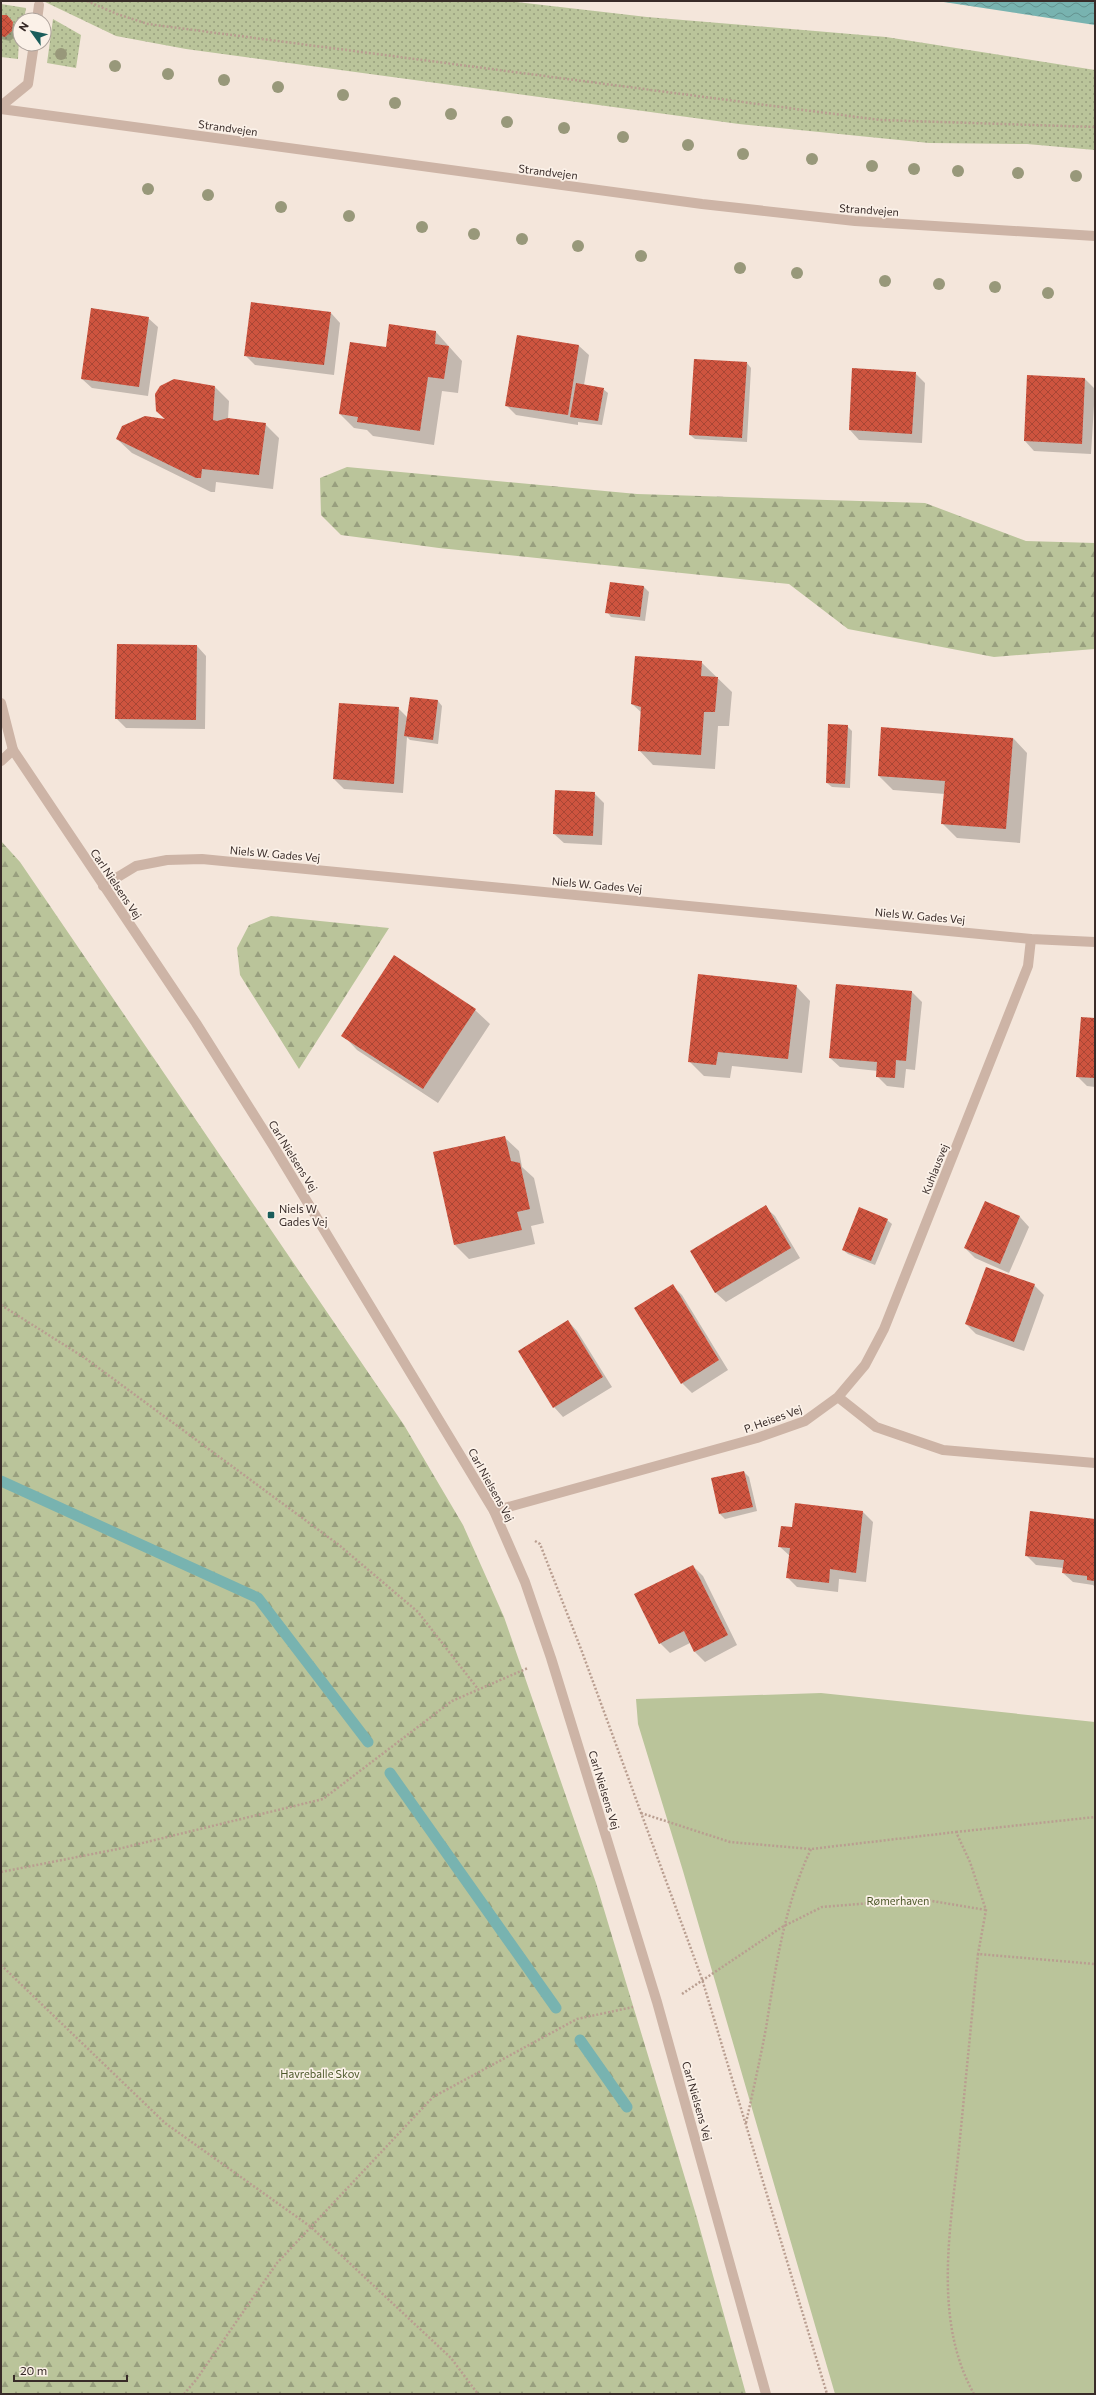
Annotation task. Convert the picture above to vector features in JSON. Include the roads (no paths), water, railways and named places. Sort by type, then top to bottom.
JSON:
[{"type":"street","points":[[38,12],[39,6]]},
{"type":"street","points":[[1,108],[28,84],[33,52]]},
{"type":"street","name":"Strandvejen","points":[[1,108],[406,166],[710,205],[854,221],[1095,236]]},
{"type":"street","name":"Carl Nielsens Vej","points":[[1,703],[13,750],[102,886],[196,1023],[274,1147],[494,1511],[524,1582],[551,1658],[657,2002],[766,2394]]},
{"type":"street","points":[[1,761],[13,750]]},
{"type":"street","name":"Niels W. Gades Vej","points":[[102,886],[136,866],[167,860],[202,859],[1031,939],[1095,942]]},
{"type":"street","name":"Kuhlausvej","points":[[838,1397],[865,1365],[884,1329],[1028,966],[1031,939]]},
{"type":"street","points":[[838,1397],[876,1427],[942,1450],[1095,1463]]},
{"type":"street","name":"P. Heises Vej","points":[[494,1511],[757,1438],[805,1421],[838,1397]]},
{"type":"water","points":[[937,1],[1095,1],[1095,25]]},
{"type":"waterway","points":[[1,1481],[258,1598],[368,1742]]},
{"type":"waterway","points":[[390,1773],[556,2008]]},
{"type":"waterway","points":[[580,2040],[627,2107]]},
{"type":"place","name":"Niels W Gades Vej","points":[[271,1215]]},
{"type":"park label","name":"Rømerhaven","points":[[898,1901]]},
{"type":"park label","name":"Havreballe Skov","points":[[320,2074]]}]
